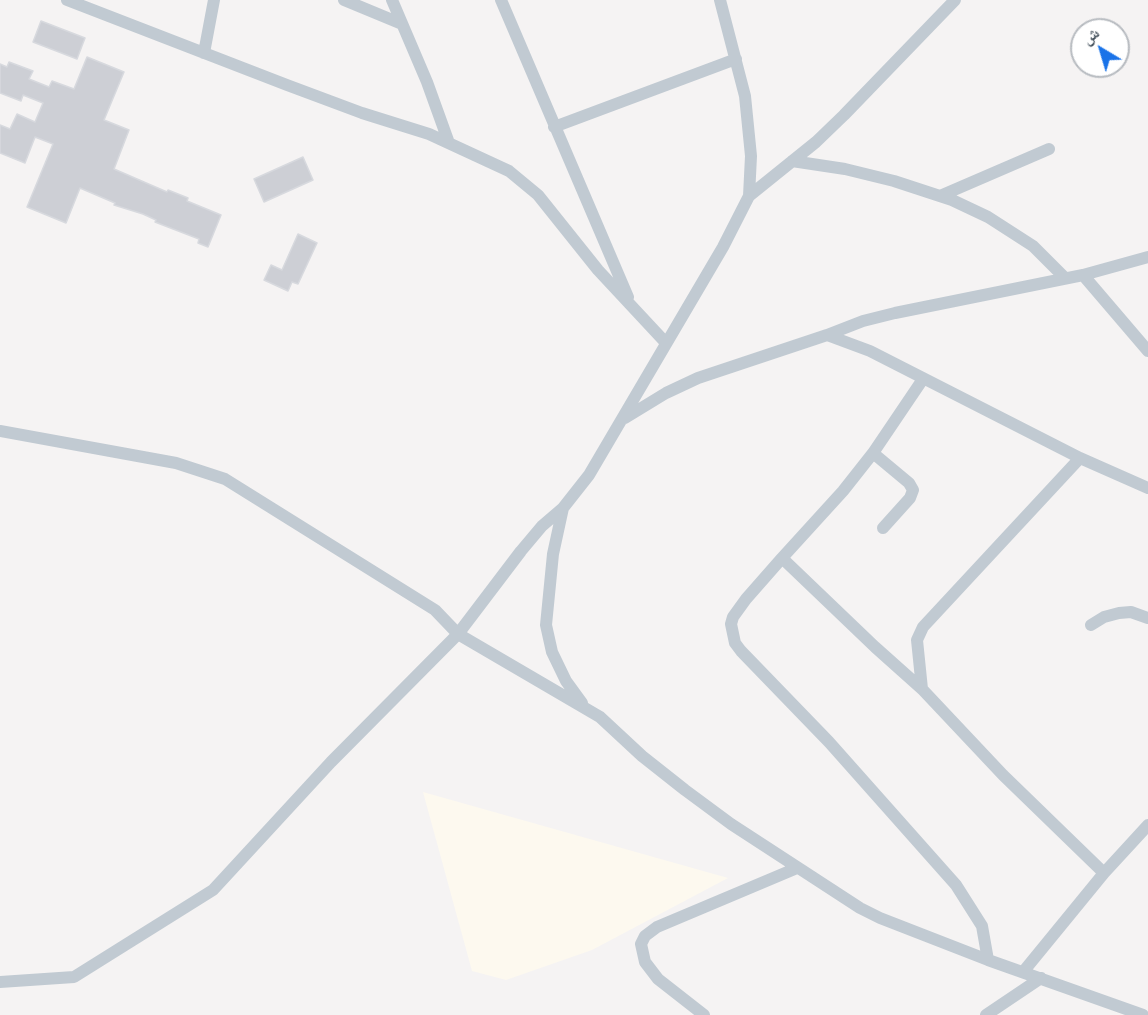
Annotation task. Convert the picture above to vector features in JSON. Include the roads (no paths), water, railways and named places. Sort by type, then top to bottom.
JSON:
[{"type":"street","points":[[67,0],[362,113],[449,142],[509,171],[538,195],[598,270],[666,343]]},
{"type":"street","points":[[204,54],[214,0]]},
{"type":"street","points":[[344,0],[402,24]]},
{"type":"street","points":[[392,0],[449,142]]},
{"type":"street","points":[[501,0],[631,305]]},
{"type":"street","points":[[720,0],[746,96],[749,129],[749,196]]},
{"type":"street","points":[[0,982],[74,977],[213,890],[331,762],[458,634],[521,551],[542,526],[563,508],[589,475],[723,248],[749,196],[816,142],[955,0]]},
{"type":"street","points":[[554,127],[736,60]]},
{"type":"street","points":[[940,196],[1049,149]]},
{"type":"street","points":[[792,161],[845,169],[894,180],[940,196],[988,217],[1032,246],[1064,277]]},
{"type":"street","points":[[624,419],[666,393],[698,378],[863,321],[1064,277],[1083,275],[1148,257]]},
{"type":"street","points":[[1083,275],[1148,351]]},
{"type":"street","points":[[827,335],[870,351],[1080,458],[1148,488]]},
{"type":"street","points":[[923,379],[873,453],[843,491],[746,599],[733,617],[731,624],[735,643],[741,651],[830,742],[956,885],[982,926],[988,960]]},
{"type":"street","points":[[0,431],[176,463],[225,480],[435,610],[458,634],[600,717],[642,756],[685,790],[797,868],[870,913],[988,960],[1143,1015]]},
{"type":"street","points":[[873,453],[904,478],[913,490],[910,498],[883,528]]},
{"type":"street","points":[[922,689],[917,640],[923,627],[1080,458]]},
{"type":"street","points":[[563,508],[553,554],[546,625],[552,652],[566,681],[584,707]]},
{"type":"street","points":[[782,558],[922,689],[1004,776],[1104,873]]},
{"type":"street","points":[[1091,625],[1104,617],[1119,613],[1131,612],[1148,618]]},
{"type":"street","points":[[1023,972],[1104,873],[1148,825]]},
{"type":"street","points":[[704,1015],[658,979],[645,962],[641,944],[645,936],[657,927],[797,868]]},
{"type":"street","points":[[986,1015],[1041,978]]}]
